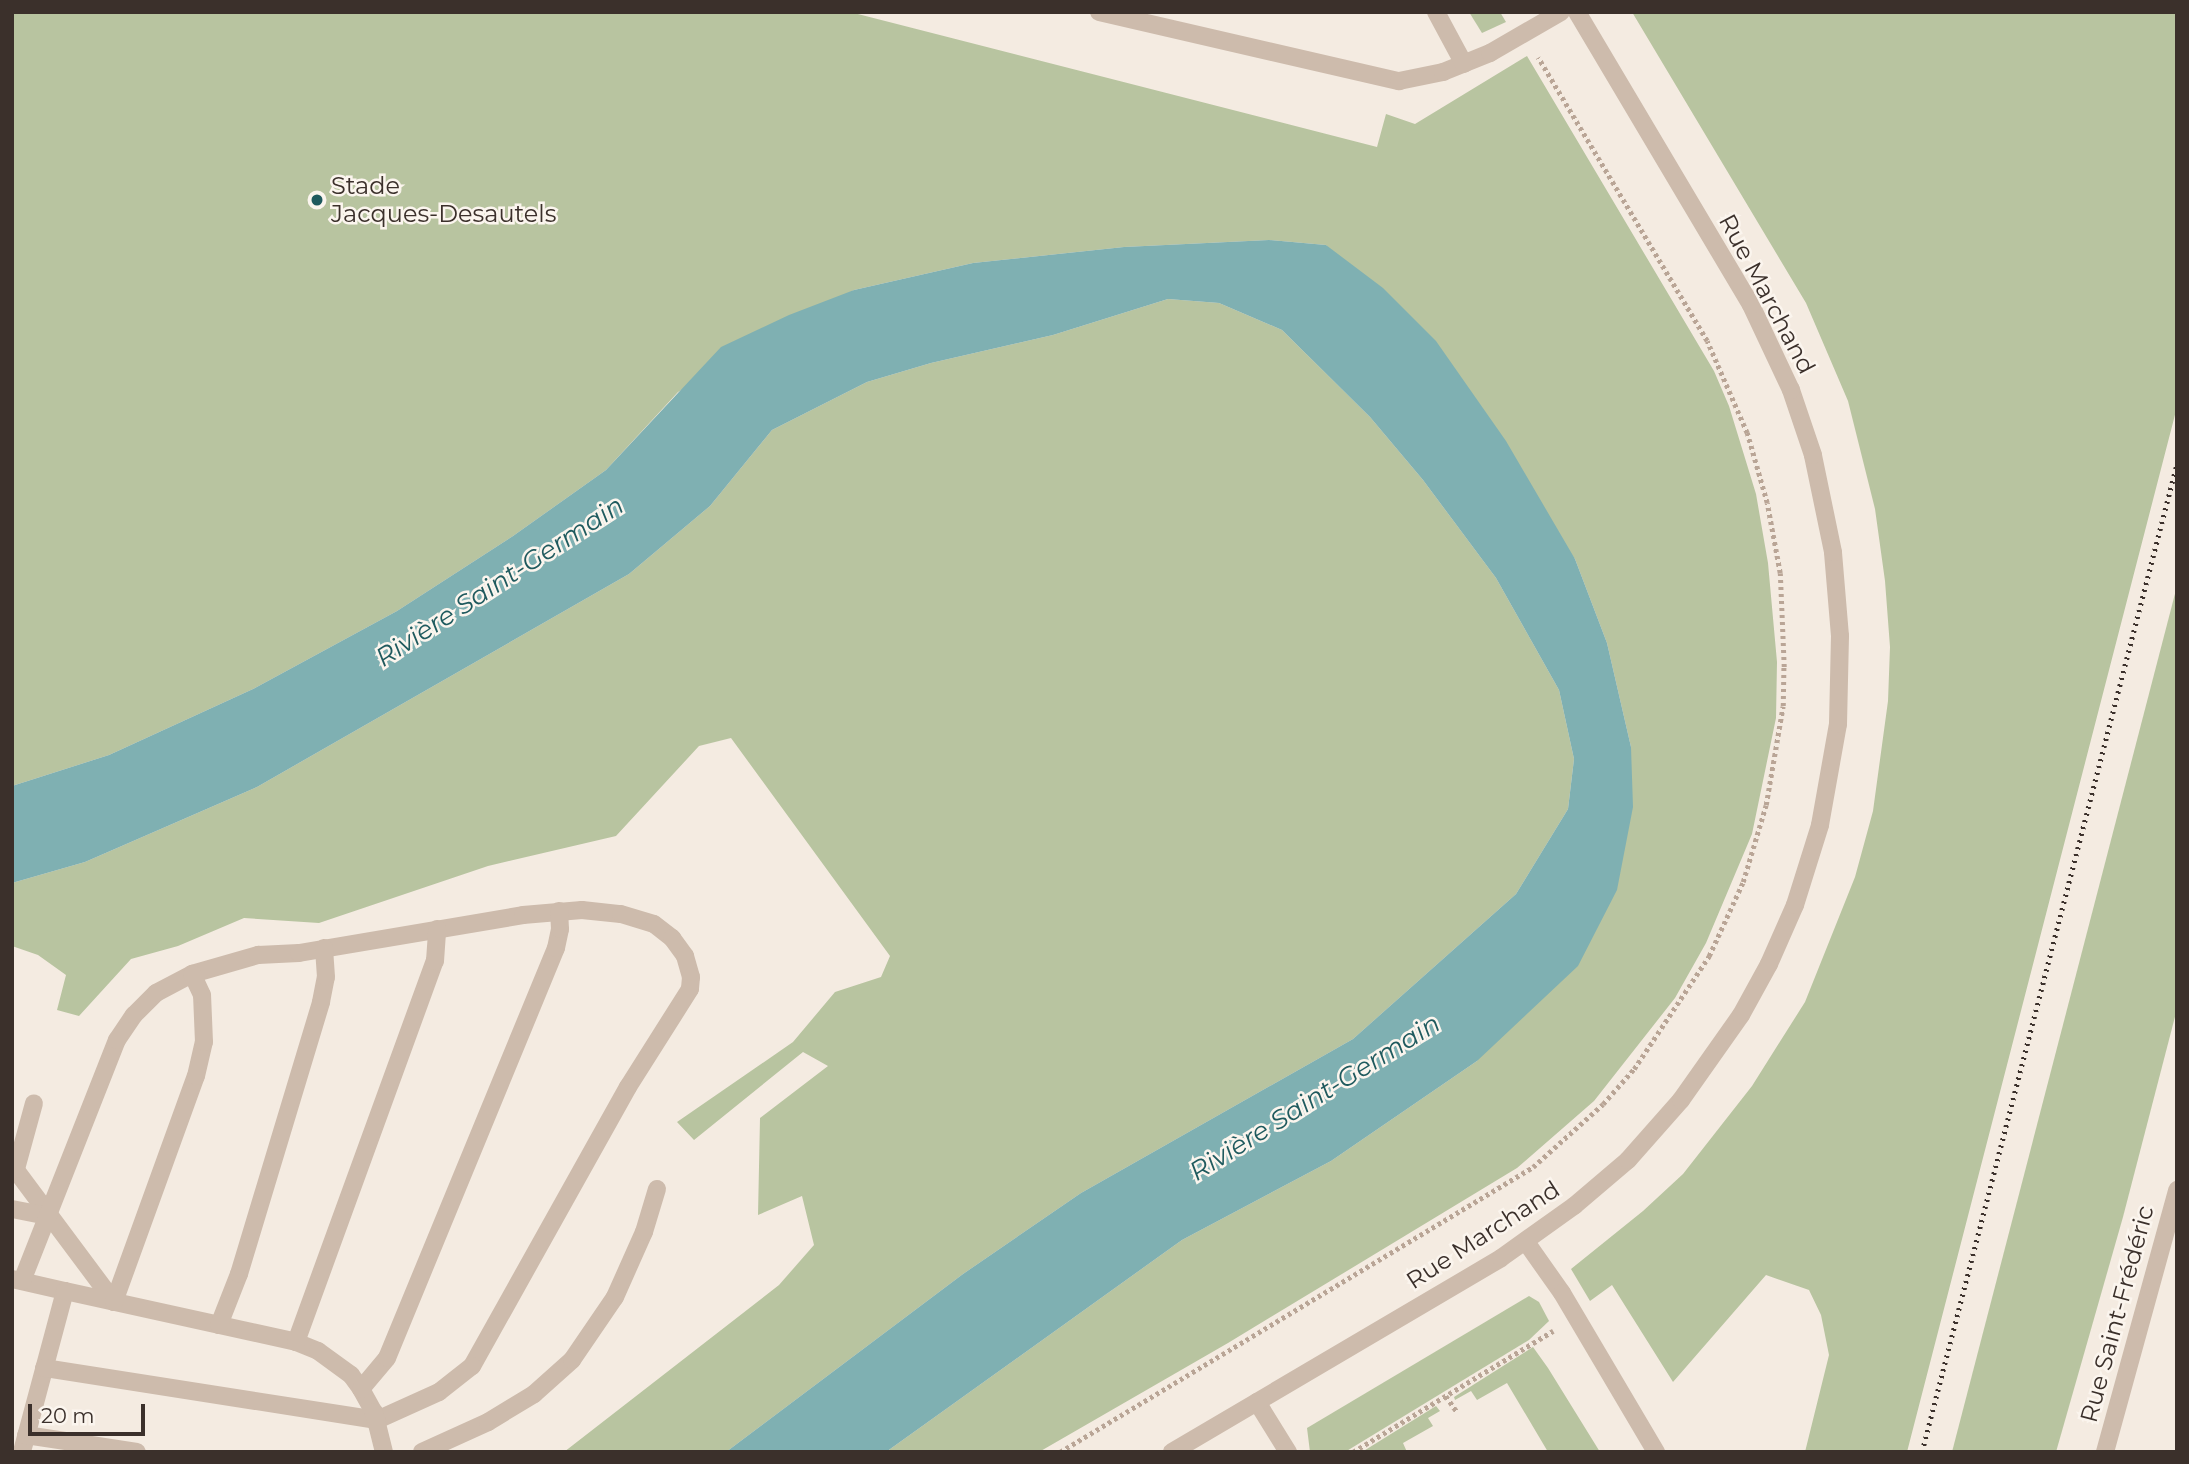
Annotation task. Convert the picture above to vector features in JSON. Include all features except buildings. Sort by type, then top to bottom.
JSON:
[{"type":"street","points":[[1436,12],[1464,64]]},
{"type":"street","points":[[1111,14],[1385,79],[1414,79],[1464,64],[1507,45],[1561,12]]},
{"type":"street","name":"Rue Marchand","points":[[1171,1452],[1526,1242],[1591,1193],[1646,1141],[1704,1070],[1741,1015],[1769,964],[1805,877],[1830,776],[1840,698],[1840,623],[1833,552],[1816,467],[1791,390],[1751,305],[1577,12]]},
{"type":"street","points":[[361,1388],[387,1359],[556,948],[560,929],[559,911]]},
{"type":"street","points":[[44,1368],[377,1420],[439,1392],[472,1366],[628,1087],[690,989],[691,977],[685,956],[672,938],[654,924],[621,914],[559,911],[324,948],[258,955],[192,974],[156,993],[134,1015],[117,1040],[48,1216],[17,1280],[296,1342],[334,1362],[351,1375],[361,1388],[377,1420],[384,1452]]},
{"type":"street","points":[[296,1342],[435,961],[437,929]]},
{"type":"street","points":[[219,1325],[239,1275],[321,1002],[326,977],[324,948]]},
{"type":"street","points":[[114,1302],[196,1076],[204,1042],[202,995],[192,974]]},
{"type":"street","points":[[34,1103],[14,1167],[114,1302]]},
{"type":"street","points":[[422,1452],[488,1422],[534,1394],[572,1360],[615,1297],[644,1232],[657,1189]]},
{"type":"street","name":"Rue Saint-Frédéric","points":[[2105,1452],[2173,1223],[2177,1190]]},
{"type":"street","points":[[12,1209],[48,1216]]},
{"type":"street","points":[[1526,1242],[1562,1293],[1656,1452]]},
{"type":"street","points":[[65,1291],[24,1443],[137,1452]]},
{"type":"street","points":[[1257,1402],[1288,1452]]},
{"type":"path","name":"Rue Marchand","points":[[1060,1452],[1533,1167],[1604,1104],[1634,1069],[1696,978],[1727,921],[1743,881],[1766,805],[1783,706],[1784,646],[1780,573],[1767,503],[1747,433],[1707,341],[1535,53]]},
{"type":"path","points":[[1353,1452],[1531,1345]]},
{"type":"path","points":[[1446,1396],[1457,1412]]},
{"type":"green space","points":[[12,12],[850,12],[1377,147],[1386,114],[1415,124],[1527,56],[1714,371],[1729,406],[1756,494],[1768,563],[1777,662],[1776,718],[1752,834],[1706,943],[1675,998],[1594,1101],[1517,1168],[1228,1343],[1039,1452],[886,1452],[1182,1240],[1331,1161],[1477,1061],[1631,747],[1607,643],[1575,559],[1326,245],[1269,240],[1124,247],[973,263],[854,290],[678,392],[606,470],[513,536],[397,611],[253,689],[109,755],[12,786]]},
{"type":"green space","points":[[1469,12],[1500,12],[1506,22],[1482,33]]},
{"type":"green space","points":[[1632,12],[2177,12],[2177,407],[1907,1452],[1805,1452],[1829,1355],[1821,1315],[1809,1290],[1766,1275],[1673,1382],[1612,1285],[1590,1301],[1571,1269],[1643,1211],[1683,1174],[1752,1086],[1805,1002],[1855,877],[1873,811],[1888,701],[1890,647],[1885,581],[1875,509],[1848,401],[1806,303]]},
{"type":"green space","points":[[1168,299],[1219,303],[1282,330],[1370,417],[1423,480],[1496,578],[1559,690],[1574,759],[1568,809],[1516,894],[1353,1039],[1081,1193],[963,1274],[726,1452],[564,1452],[779,1285],[814,1245],[802,1196],[758,1215],[760,1118],[828,1066],[803,1052],[694,1140],[677,1122],[793,1042],[835,992],[881,977],[890,956],[731,738],[699,746],[616,836],[488,866],[319,923],[244,918],[178,946],[131,959],[79,1016],[57,1010],[66,975],[38,955],[12,946],[12,883],[85,862],[257,787],[629,574],[710,506],[772,430],[867,382],[931,363],[1053,335]]},
{"type":"green space","points":[[2177,586],[2177,1009],[2123,1217],[2056,1452],[1952,1452]]},
{"type":"green space","points":[[1529,1296],[1539,1302],[1549,1321],[1529,1340],[1345,1452],[1310,1452],[1307,1428]]},
{"type":"green space","points":[[1533,1347],[1600,1452],[1548,1452],[1507,1383],[1477,1400],[1471,1391],[1455,1400],[1454,1397]]},
{"type":"green space","points":[[1436,1406],[1440,1411],[1428,1418],[1433,1426],[1403,1443],[1407,1452],[1362,1452]]},
{"type":"water","name":"Rivière Saint-Germain","points":[[1269,240],[1326,245],[1383,288],[1436,341],[1506,441],[1575,559],[1607,643],[1631,747],[1633,807],[1617,890],[1578,966],[1477,1061],[1331,1161],[1182,1240],[886,1452],[726,1452],[963,1274],[1081,1193],[1353,1039],[1516,894],[1568,809],[1574,759],[1559,690],[1496,578],[1423,480],[1370,417],[1282,330],[1219,303],[1168,299],[1053,335],[931,363],[867,382],[772,430],[710,506],[629,574],[257,787],[85,862],[12,883],[12,786],[109,755],[253,689],[397,611],[513,536],[606,470],[721,347],[789,315],[854,290],[973,263],[1124,247]]},
{"type":"railway","points":[[1922,1452],[2177,464]]},
{"type":"place","name":"Stade Jacques-Desautels","points":[[317,200]]}]
